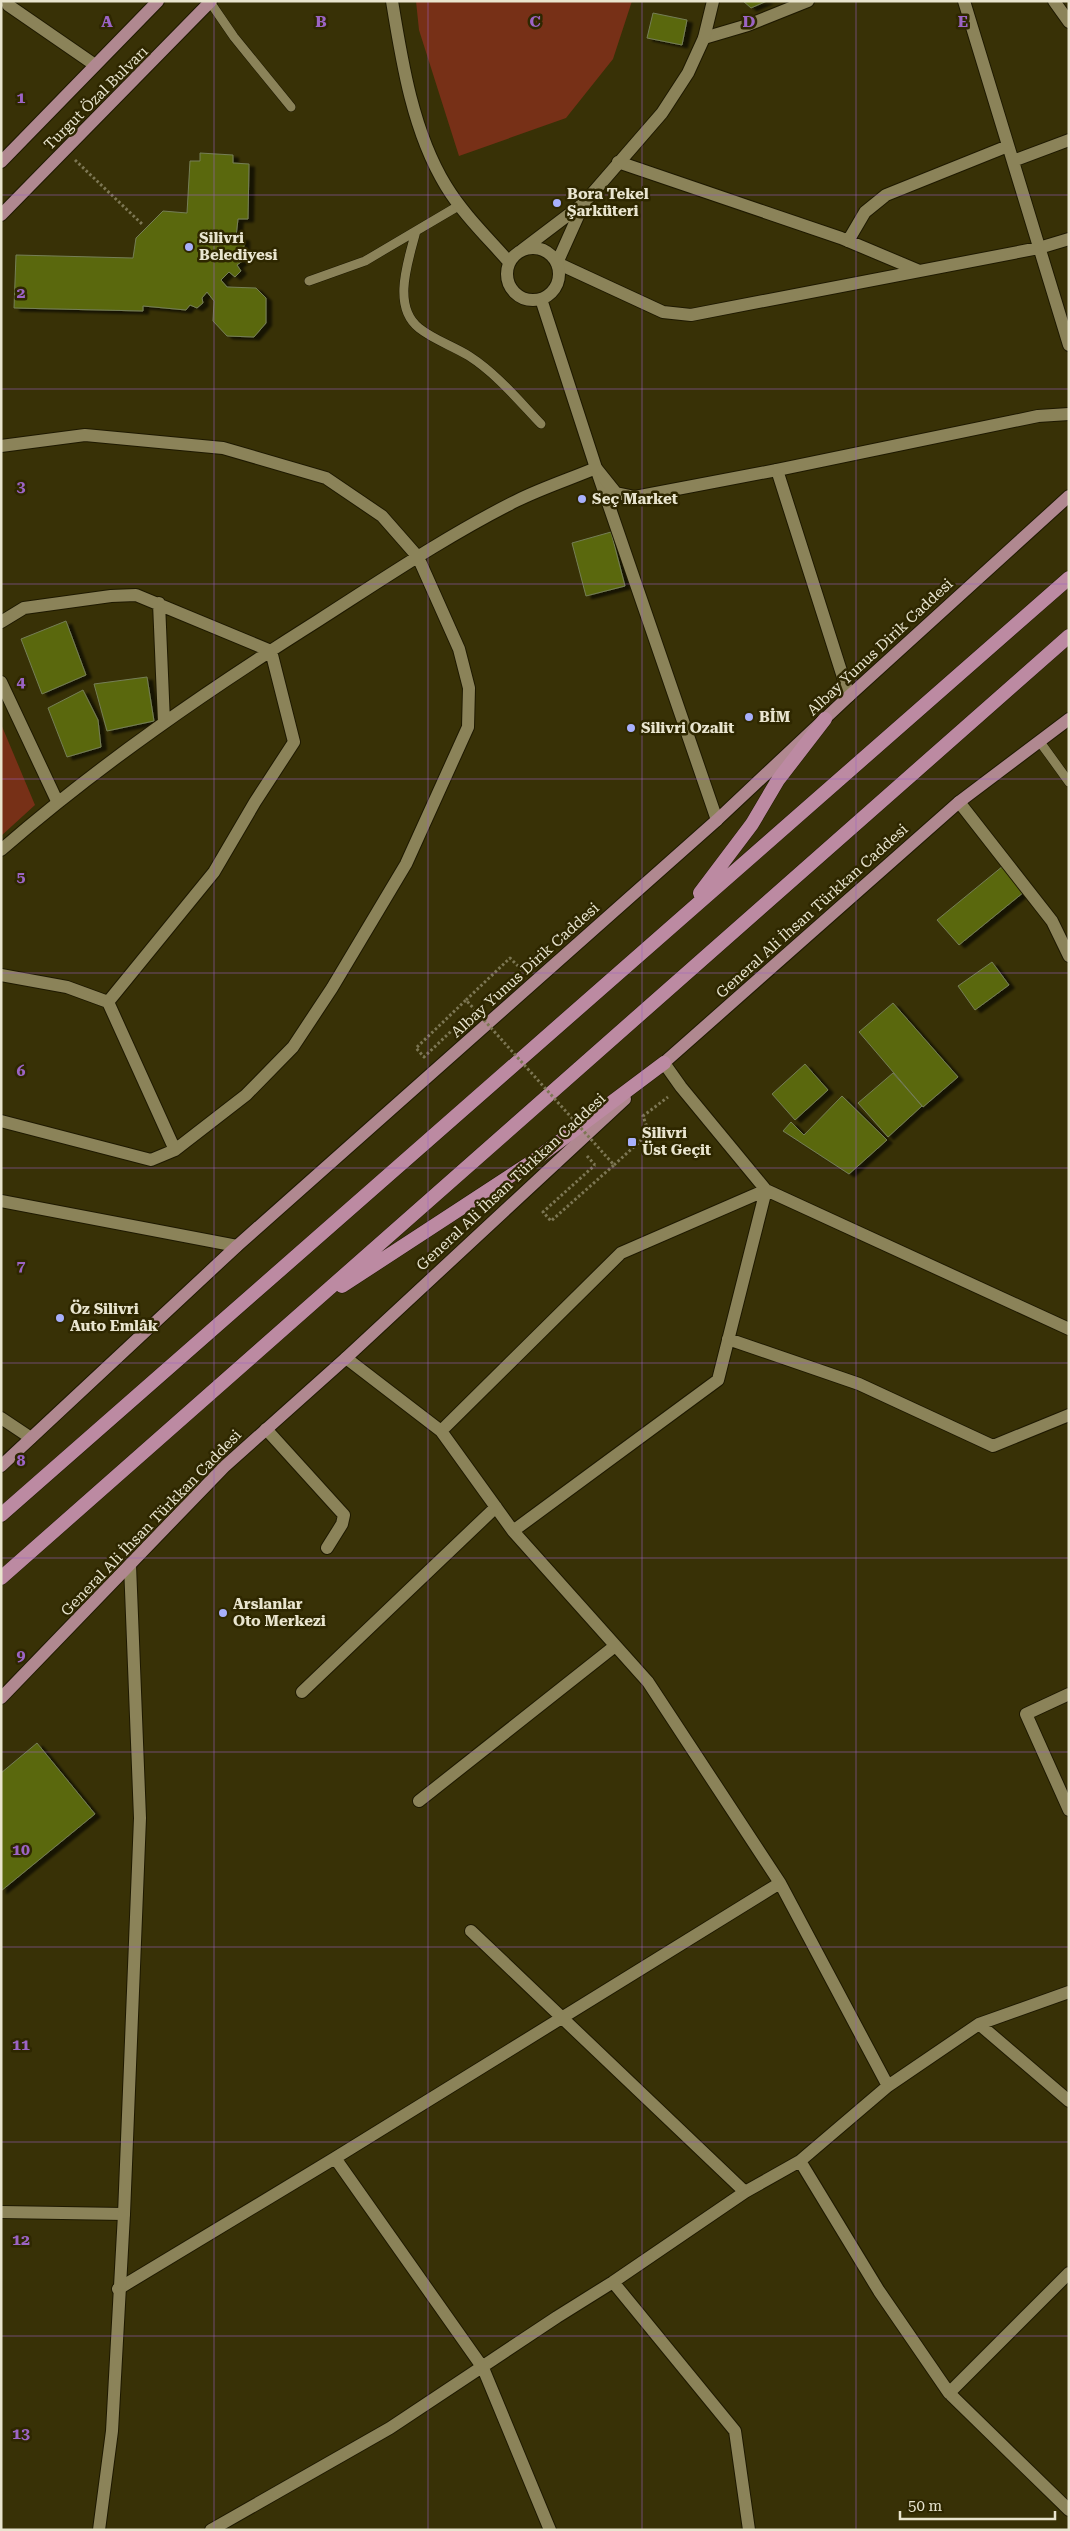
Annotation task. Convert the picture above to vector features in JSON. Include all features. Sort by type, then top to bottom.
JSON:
[{"type":"highway","points":[[1,1515],[1069,578]]},
{"type":"highway","points":[[1,1578],[1069,636]]},
{"type":"highway","points":[[682,916],[752,824],[778,780],[825,719]]},
{"type":"highway","points":[[307,1308],[406,1246],[536,1159],[664,1063]]},
{"type":"main road","name":"Turgut Özal Bulvarı","points":[[1,162],[158,1]]},
{"type":"main road","name":"Turgut Özal Bulvarı","points":[[1,215],[211,2]]},
{"type":"main road","name":"Albay Yunus Dirik Caddesi","points":[[1,1466],[237,1246],[717,820],[849,696],[1069,496]]},
{"type":"main road","name":"General Ali İhsan Türkkan Caddesi","points":[[1,1698],[224,1467],[346,1358],[664,1063],[959,802],[1069,719]]},
{"type":"street","points":[[392,1],[422,136],[446,186],[509,262]]},
{"type":"street","points":[[584,202],[557,264],[559,272],[555,288],[541,299],[524,298],[516,294],[507,279],[509,262],[584,202],[662,113],[688,73],[704,38],[712,1]]},
{"type":"street","points":[[704,38],[748,25],[808,1]]},
{"type":"street","points":[[964,1],[1069,345]]},
{"type":"street","points":[[1054,1],[1069,22]]},
{"type":"street","points":[[8,5],[95,66]]},
{"type":"street","points":[[1013,161],[1069,140]]},
{"type":"street","points":[[848,241],[865,212],[886,195],[1008,146]]},
{"type":"street","points":[[618,162],[848,241],[917,270]]},
{"type":"street","points":[[522,250],[530,248],[546,251],[557,264],[663,312],[691,315],[1039,248],[1069,239]]},
{"type":"street","points":[[541,299],[596,468],[717,820]]},
{"type":"street","points":[[596,468],[616,493],[635,497],[777,470],[1038,416],[1069,414]]},
{"type":"street","points":[[1,446],[85,435],[223,448],[326,478],[382,516],[418,557],[459,649],[469,688],[468,727],[406,864],[332,988],[293,1048],[246,1095],[175,1150],[151,1160],[1,1120]]},
{"type":"street","points":[[1,850],[57,801],[164,722],[271,650],[418,557],[516,501],[596,468]]},
{"type":"street","points":[[777,470],[849,696]]},
{"type":"street","points":[[1,622],[24,608],[111,596],[136,595],[271,650]]},
{"type":"street","points":[[159,603],[164,722]]},
{"type":"street","points":[[108,1002],[214,872],[255,802],[294,742],[271,650]]},
{"type":"street","points":[[1,682],[57,801]]},
{"type":"street","points":[[959,802],[1052,921],[1069,956]]},
{"type":"street","points":[[1,975],[67,987],[108,1002],[175,1150]]},
{"type":"street","points":[[664,1063],[681,1087],[766,1190],[1069,1329]]},
{"type":"street","points":[[513,1531],[718,1380],[766,1190]]},
{"type":"street","points":[[441,1431],[621,1253],[766,1190]]},
{"type":"street","points":[[1,1201],[237,1246]]},
{"type":"street","points":[[728,1339],[859,1384],[993,1446],[1069,1414]]},
{"type":"street","points":[[346,1358],[441,1431],[513,1531],[648,1682],[780,1883],[888,2086]]},
{"type":"street","points":[[1,1418],[31,1438]]},
{"type":"street","points":[[266,1429],[344,1515],[342,1524],[327,1548]]},
{"type":"street","points":[[302,1692],[496,1508]]},
{"type":"street","points":[[99,2530],[112,2431],[118,2289],[124,2214],[140,1818],[130,1565]]},
{"type":"street","points":[[419,1801],[615,1646]]},
{"type":"street","points":[[1069,1694],[1026,1714],[1069,1810]]},
{"type":"street","points":[[118,2289],[335,2158],[780,1883]]},
{"type":"street","points":[[471,1930],[745,2192]]},
{"type":"street","points":[[211,2530],[390,2428],[483,2368],[556,2317],[613,2282],[745,2192],[800,2161],[888,2086],[979,2024],[1069,1992]]},
{"type":"street","points":[[979,2024],[1069,2101]]},
{"type":"street","points":[[335,2158],[483,2368],[550,2530]]},
{"type":"street","points":[[800,2161],[879,2291],[949,2393],[1069,2510]]},
{"type":"street","points":[[1,2212],[124,2214]]},
{"type":"street","points":[[949,2393],[1069,2273]]},
{"type":"street","points":[[613,2282],[735,2431],[749,2530]]},
{"type":"lane","points":[[211,2],[234,37],[291,106]]},
{"type":"lane","points":[[309,281],[365,261],[460,205]]},
{"type":"lane","points":[[416,231],[402,284],[408,311],[418,328],[470,356],[499,380],[541,424]]},
{"type":"lane","points":[[1040,742],[1069,782]]},
{"type":"path","points":[[66,151],[142,224]]},
{"type":"path","points":[[465,1018],[424,1057],[416,1048],[510,958]]},
{"type":"path","points":[[466,1000],[614,1166]]},
{"type":"path","points":[[595,1165],[543,1212],[552,1221],[649,1133],[643,1116],[681,1087]]},
{"type":"shaded area","points":[[416,1],[632,1],[613,59],[566,118],[459,156],[419,30]]},
{"type":"shaded area","points":[[1,724],[35,805],[1,836]]},
{"type":"building","points":[[743,1],[767,1],[751,8]]},
{"type":"building","points":[[653,13],[687,20],[682,45],[647,38]]},
{"type":"building","name":"Silivri Belediyesi","points":[[200,153],[233,155],[233,163],[249,164],[248,219],[238,219],[236,237],[244,238],[244,260],[237,265],[241,271],[235,277],[229,272],[221,280],[227,287],[256,288],[266,298],[266,323],[254,337],[227,336],[213,321],[214,301],[207,292],[202,298],[203,303],[197,308],[190,305],[186,310],[143,306],[143,311],[14,308],[16,255],[133,258],[136,238],[163,211],[187,213],[190,161],[200,161]]},
{"type":"building","points":[[611,532],[625,586],[586,596],[572,543]]},
{"type":"building","points":[[66,621],[86,675],[42,694],[21,639]]},
{"type":"building","points":[[147,677],[154,721],[107,731],[94,684]]},
{"type":"building","points":[[83,690],[98,720],[101,747],[67,757],[48,708]]},
{"type":"building","points":[[1003,866],[1024,892],[959,945],[937,920]]},
{"type":"building","points":[[992,962],[1009,985],[975,1010],[958,986]]},
{"type":"building","points":[[893,1003],[958,1077],[923,1107],[859,1032]]},
{"type":"building","points":[[805,1064],[828,1090],[795,1120],[772,1094]]},
{"type":"building","points":[[893,1073],[922,1106],[888,1137],[858,1103]]},
{"type":"building","points":[[842,1096],[887,1140],[849,1174],[783,1131],[791,1122],[804,1135]]},
{"type":"building","points":[[37,1743],[95,1814],[1,1891],[1,1773]]},
{"type":"place","name":"Bora Tekel Şarküteri","points":[[557,203]]},
{"type":"place","name":"Silivri Belediyesi","points":[[189,247]]},
{"type":"place","name":"Seç Market","points":[[582,499]]},
{"type":"place","name":"BİM","points":[[749,717]]},
{"type":"place","name":"Silivri Ozalit","points":[[631,728]]},
{"type":"place","name":"Silivri Üst Geçit","points":[[632,1142]]},
{"type":"place","name":"Öz Silivri Auto Emlâk","points":[[60,1318]]},
{"type":"place","name":"Arslanlar Oto Merkezi","points":[[223,1613]]}]
